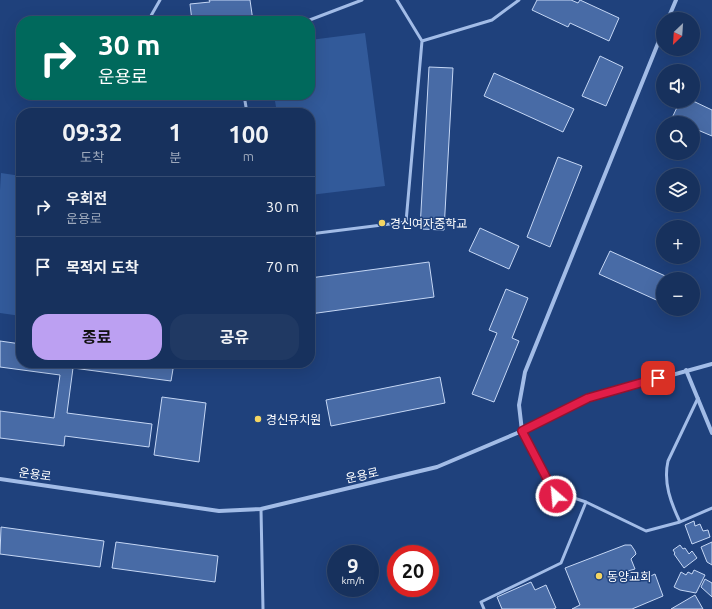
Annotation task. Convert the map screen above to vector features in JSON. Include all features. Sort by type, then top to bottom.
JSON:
[{"type":"street","points":[[671,12],[676,0]]},
{"type":"street","points":[[522,431],[519,405],[525,372],[656,48]]},
{"type":"street","name":"운용로","points":[[0,479],[219,511],[261,509],[437,467],[522,431],[588,398],[712,364]]},
{"type":"street","points":[[686,370],[712,433]]},
{"type":"lane","points":[[151,16],[160,0]]},
{"type":"lane","points":[[315,18],[362,0]]},
{"type":"lane","points":[[315,233],[406,222],[422,41],[397,0]]},
{"type":"lane","points":[[422,41],[492,20],[519,0]]},
{"type":"lane","points":[[680,522],[671,503],[667,489],[668,461],[698,397]]},
{"type":"lane","points":[[522,431],[556,496],[562,494],[586,502],[646,531],[680,522],[712,508]]},
{"type":"lane","points":[[484,609],[480,602],[560,563],[586,502]]},
{"type":"lane","points":[[261,509],[263,609]]},
{"type":"shaded area","points":[[365,33],[385,186],[315,194],[315,108],[276,108],[275,100],[315,100],[315,39]]},
{"type":"shaded area","points":[[1,173],[16,175],[16,315],[0,313]]},
{"type":"building","points":[[209,0],[250,0],[252,16],[191,16],[190,4],[210,2]]},
{"type":"building","points":[[537,0],[571,0],[578,3],[580,0],[619,18],[609,41],[570,23],[568,27],[532,10]]},
{"type":"building","points":[[600,56],[623,67],[606,106],[582,96]]},
{"type":"building","points":[[429,67],[453,68],[444,230],[420,229]]},
{"type":"building","points":[[494,73],[574,109],[563,132],[484,96]]},
{"type":"building","points":[[700,104],[712,110],[712,136],[700,131],[700,116],[673,116],[677,108],[700,108]]},
{"type":"building","points":[[558,157],[582,166],[550,247],[527,237]]},
{"type":"building","points":[[480,228],[519,246],[509,269],[469,251]]},
{"type":"building","points":[[610,251],[656,272],[656,300],[599,274]]},
{"type":"building","points":[[429,262],[434,297],[315,313],[315,277]]},
{"type":"building","points":[[506,289],[528,298],[512,338],[519,341],[494,402],[472,394],[497,333],[489,330]]},
{"type":"building","points":[[0,341],[16,343],[16,368],[73,368],[67,413],[152,424],[149,447],[65,436],[64,446],[0,438],[0,411],[54,418],[60,375],[0,367]]},
{"type":"building","points":[[73,368],[173,368],[171,381]]},
{"type":"building","points":[[440,377],[445,403],[331,426],[326,400]]},
{"type":"building","points":[[162,397],[206,403],[199,462],[154,455]]},
{"type":"building","points":[[694,521],[695,526],[700,524],[703,531],[708,530],[710,537],[692,544],[685,525]]},
{"type":"building","points":[[1,527],[104,541],[100,567],[0,554]]},
{"type":"building","points":[[116,542],[218,556],[215,582],[112,568]]},
{"type":"building","points":[[712,542],[712,565],[707,562],[701,547]]},
{"type":"building","name":"동양교회","points":[[625,545],[631,545],[636,554],[631,559],[635,569],[628,571],[632,581],[643,577],[644,579],[655,574],[663,596],[632,609],[572,609],[580,605],[565,568]]},
{"type":"building","points":[[680,545],[683,549],[685,548],[689,554],[692,551],[697,558],[684,568],[674,554],[675,553],[673,550]]},
{"type":"building","points":[[694,570],[705,575],[696,593],[680,590],[674,587],[681,572],[686,575],[688,572],[692,574]]},
{"type":"building","points":[[705,579],[712,583],[712,597],[701,587]]},
{"type":"building","points":[[531,582],[535,590],[546,585],[556,608],[502,609],[497,597]]},
{"type":"building","points":[[695,595],[703,609],[671,609]]},
{"type":"place","name":"경신여자중학교","points":[[382,223]]},
{"type":"place","name":"경신유치원","points":[[258,419]]},
{"type":"place","name":"동양교회","points":[[599,576]]},
{"type":"route","points":[[556,496],[522,431],[588,398],[658,378]]}]
